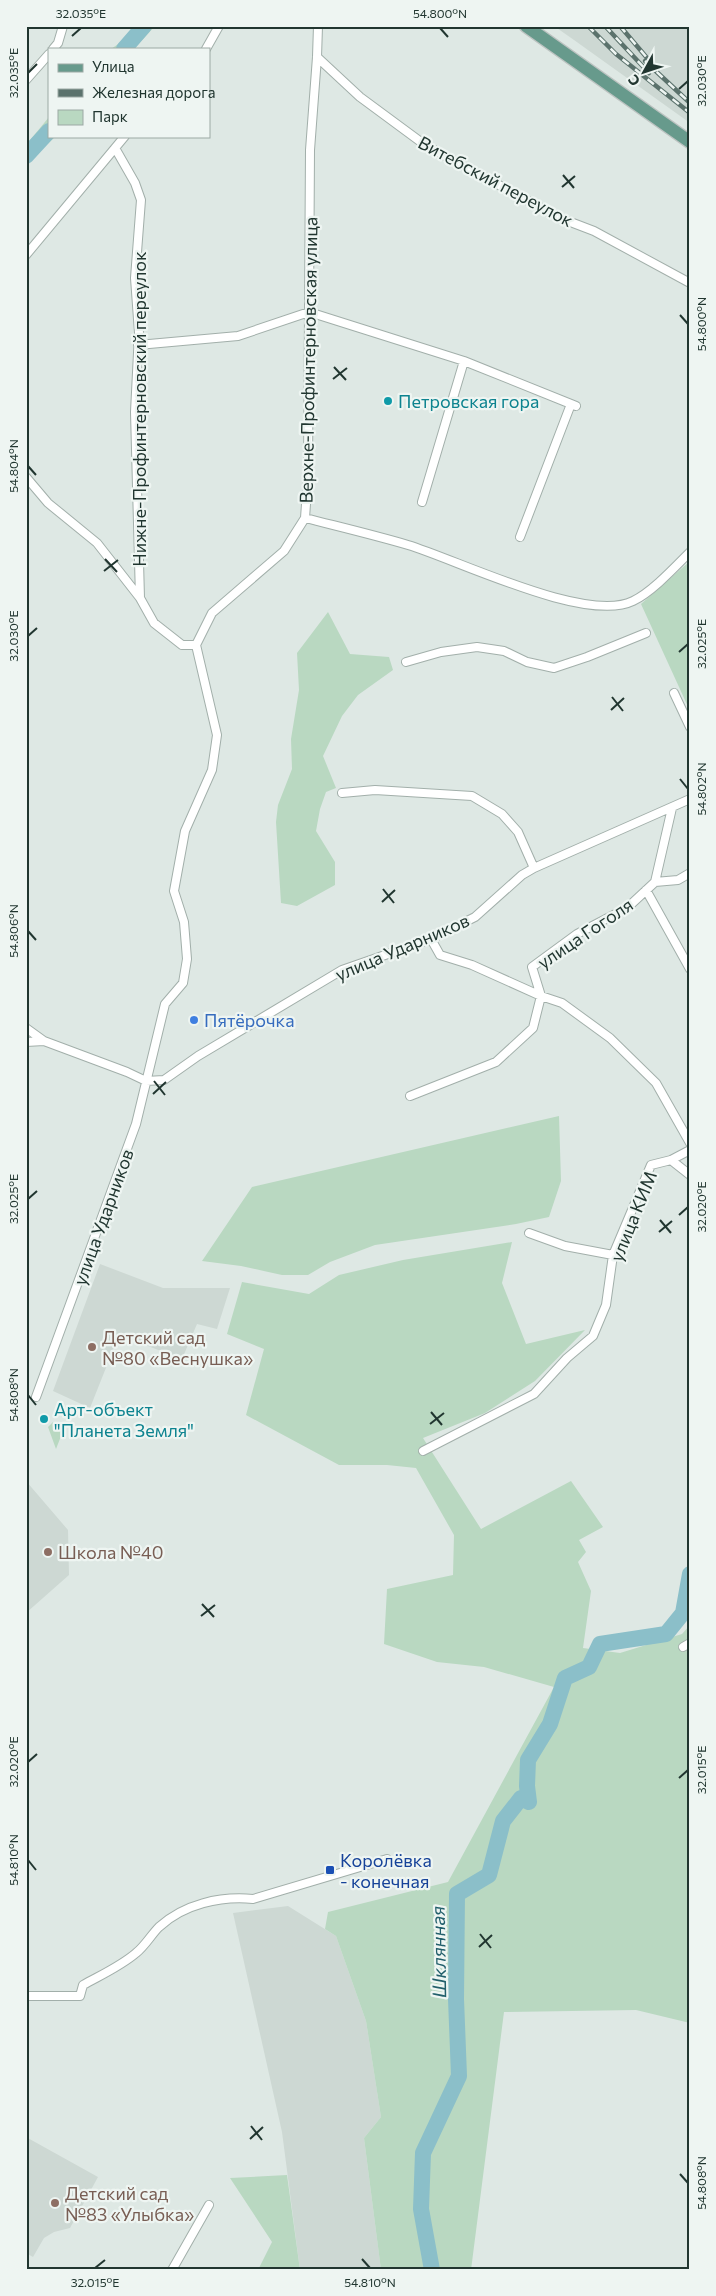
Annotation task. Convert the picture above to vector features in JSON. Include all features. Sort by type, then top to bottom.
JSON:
[{"type":"main road","points":[[526,26],[690,142]]},
{"type":"street","points":[[54,48],[58,43],[63,26]]},
{"type":"street","points":[[207,48],[220,26]]},
{"type":"street","name":"Верхне-Профинтерновская улица","points":[[196,645],[212,613],[284,551],[305,518],[308,476],[310,150],[318,26]]},
{"type":"street","points":[[26,80],[48,55]]},
{"type":"street","name":"Витебский переулок","points":[[317,57],[360,97],[425,145],[560,218],[594,231],[690,282]]},
{"type":"street","points":[[26,255],[123,138]]},
{"type":"street","name":"Нижне-Профинтерновский переулок","points":[[115,148],[135,183],[141,200],[135,278],[138,345],[135,412],[140,598],[154,624],[182,645],[196,645]]},
{"type":"street","points":[[138,345],[238,336],[309,312],[464,361],[574,405],[520,537]]},
{"type":"street","points":[[422,502],[464,361]]},
{"type":"street","points":[[26,476],[48,502],[97,544],[140,598]]},
{"type":"street","points":[[305,518],[409,546],[570,602],[605,606],[632,602],[666,576],[690,552]]},
{"type":"street","points":[[406,662],[441,652],[477,647],[504,651],[527,662],[554,668],[646,633]]},
{"type":"street","points":[[26,1028],[44,1041],[128,1072],[146,1081],[166,1004],[183,983],[187,959],[184,922],[174,891],[185,830],[212,770],[217,735],[196,645]]},
{"type":"street","points":[[674,693],[690,727]]},
{"type":"street","points":[[342,792],[374,790],[472,796],[502,814],[518,832],[534,868]]},
{"type":"street","name":"улица Ударников","points":[[36,1397],[117,1180],[136,1124],[146,1081],[164,1080],[198,1056],[342,970],[431,939],[475,917],[522,875],[534,868],[690,799]]},
{"type":"street","points":[[672,808],[655,882],[678,880],[690,874]]},
{"type":"street","name":"улица Гоголя","points":[[541,996],[532,967],[577,934],[627,908],[655,882]]},
{"type":"street","points":[[646,890],[690,969]]},
{"type":"street","points":[[431,939],[440,955],[472,965],[541,996],[562,1003],[610,1038],[656,1083],[690,1143]]},
{"type":"street","points":[[410,1096],[496,1062],[533,1028],[541,996]]},
{"type":"street","points":[[26,1042],[44,1041]]},
{"type":"street","name":"улица КИМ","points":[[423,1450],[534,1394],[567,1358],[593,1336],[606,1305],[613,1255],[651,1165],[670,1160],[690,1150]]},
{"type":"street","points":[[670,1160],[690,1175]]},
{"type":"street","points":[[529,1233],[565,1246],[613,1255]]},
{"type":"street","points":[[26,1996],[80,1996],[83,1986],[128,1959],[160,1927],[177,1913],[193,1905],[238,1898],[253,1899],[387,1859]]},
{"type":"street","points":[[172,2270],[209,2205]]},
{"type":"shaded area","points":[[554,26],[690,26],[690,123],[574,40]]},
{"type":"shaded area","name":"Детский сад №80 «Веснушка»","points":[[100,1264],[163,1288],[230,1288],[217,1329],[197,1324],[182,1359],[119,1335],[90,1408],[53,1391]]},
{"type":"shaded area","name":"Школа №40","points":[[26,1481],[68,1530],[69,1575],[26,1613]]},
{"type":"shaded area","points":[[288,1906],[336,1936],[366,2021],[381,2117],[364,2138],[381,2270],[300,2270],[282,2132],[233,1913]]},
{"type":"shaded area","name":"Детский сад №83 «Улыбка»","points":[[26,2137],[98,2177],[70,2228],[54,2232],[44,2238],[33,2257],[26,2253]]},
{"type":"green space","points":[[136,26],[155,26],[135,48],[112,48],[124,40]]},
{"type":"green space","points":[[48,118],[48,138],[54,138],[26,164],[26,145]]},
{"type":"green space","points":[[690,561],[690,711],[641,604]]},
{"type":"green space","points":[[328,612],[350,654],[389,657],[393,670],[358,695],[342,716],[323,756],[336,788],[326,792],[320,809],[316,831],[335,862],[335,885],[297,906],[281,903],[276,822],[278,805],[292,769],[291,739],[299,690],[297,653]]},
{"type":"green space","points":[[559,1116],[561,1181],[549,1217],[516,1224],[375,1245],[330,1262],[308,1275],[282,1275],[241,1266],[202,1261],[252,1187]]},
{"type":"green space","points":[[512,1242],[502,1283],[526,1344],[585,1330],[535,1381],[485,1413],[423,1438],[481,1529],[571,1481],[603,1527],[579,1540],[586,1552],[578,1562],[591,1591],[583,1648],[620,1653],[682,1634],[690,1625],[690,2023],[636,2010],[504,2012],[471,2270],[381,2270],[364,2138],[381,2117],[366,2021],[336,1936],[325,1929],[328,1912],[448,1882],[554,1687],[484,1667],[437,1662],[384,1644],[387,1589],[453,1575],[454,1535],[416,1468],[387,1465],[339,1465],[246,1415],[264,1349],[227,1334],[242,1282],[309,1294],[339,1275],[403,1260]]},
{"type":"green space","points":[[53,1422],[63,1431],[56,1449],[48,1427]]},
{"type":"green space","points":[[287,2175],[300,2270],[258,2270],[272,2242],[230,2178]]},
{"type":"waterway","points":[[125,48],[144,26]]},
{"type":"waterway","points":[[26,156],[48,132]]},
{"type":"waterway","name":"Шклянная","points":[[432,2270],[421,2209],[423,2153],[459,2076],[456,1999],[457,1894],[489,1875],[503,1821],[521,1798],[529,1802],[527,1786],[528,1760],[550,1724],[565,1678],[589,1667],[600,1644],[666,1634],[683,1613],[690,1574]]},
{"type":"railway","points":[[588,26],[616,54],[690,113]]},
{"type":"railway","points":[[605,26],[649,73]]},
{"type":"railway","points":[[620,26],[653,65]]},
{"type":"railway","points":[[645,61],[690,103]]},
{"type":"place","name":"Петровская гора","points":[[388,401]]},
{"type":"place","name":"Пятёрочка","points":[[194,1020]]},
{"type":"place","name":"Детский сад №80 «Веснушка»","points":[[92,1347]]},
{"type":"place","name":"Арт-объект \"Планета Земля\"","points":[[44,1419]]},
{"type":"place","name":"Школа №40","points":[[48,1552]]},
{"type":"place","name":"Королёвка - конечная","points":[[330,1870]]},
{"type":"place","name":"Детский сад №83 «Улыбка»","points":[[55,2203]]}]
